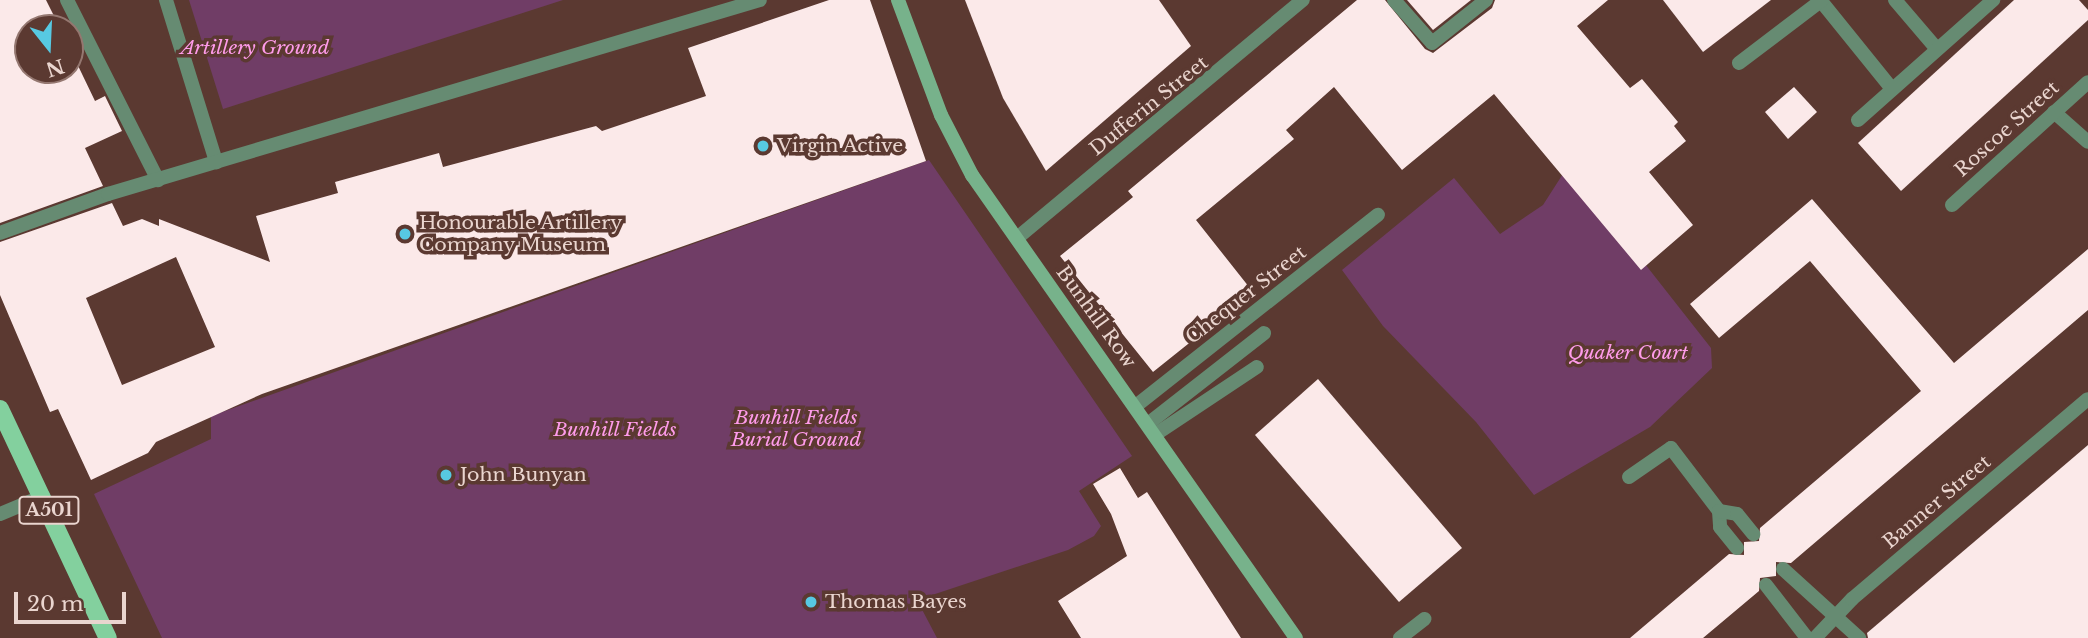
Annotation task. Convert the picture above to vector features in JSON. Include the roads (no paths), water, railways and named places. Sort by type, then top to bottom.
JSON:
[{"type":"main road","name":"Bunhill Row","points":[[898,0],[941,115],[972,175],[1137,405],[1296,638]]},
{"type":"main road","name":"A501","points":[[0,409],[108,638]]},
{"type":"street","points":[[67,0],[158,180]]},
{"type":"street","points":[[166,0],[216,162]]},
{"type":"street","points":[[0,233],[216,162],[760,0]]},
{"type":"street","name":"Dufferin Street","points":[[1017,238],[1303,0]]},
{"type":"street","points":[[1394,0],[1432,43],[1486,0]]},
{"type":"street","points":[[1739,63],[1821,0],[1892,89]]},
{"type":"street","points":[[1895,0],[1936,48]]},
{"type":"street","points":[[1858,120],[1989,1]]},
{"type":"street","name":"Roscoe Street","points":[[1952,205],[2088,82]]},
{"type":"street","points":[[2054,112],[2088,142]]},
{"type":"street","name":"Chequer Street","points":[[1137,405],[1378,215]]},
{"type":"street","points":[[1153,429],[1264,333]]},
{"type":"street","points":[[1153,429],[1257,367]]},
{"type":"street","name":"Banner Street","points":[[1815,638],[1837,619],[1852,599],[2088,399]]},
{"type":"street","points":[[1629,477],[1671,448],[1719,510],[1720,527],[1737,548]]},
{"type":"street","points":[[0,514],[43,496]]},
{"type":"street","points":[[1719,510],[1737,514],[1753,534]]},
{"type":"street","points":[[1783,569],[1859,638]]},
{"type":"street","points":[[1766,585],[1807,638]]},
{"type":"street","points":[[1400,638],[1424,619]]},
{"type":"place","name":"Virgin Active","points":[[763,146]]},
{"type":"place","name":"Honourable Artillery Company Museum","points":[[405,234]]},
{"type":"place","name":"John Bunyan","points":[[446,475]]},
{"type":"place","name":"Thomas Bayes","points":[[811,602]]},
{"type":"park label","name":"Artillery Ground","points":[[255,48]]},
{"type":"park label","name":"Quaker Court","points":[[1628,353]]},
{"type":"park label","name":"Bunhill Fields Burial Ground","points":[[796,429]]},
{"type":"park label","name":"Bunhill Fields","points":[[615,430]]}]
